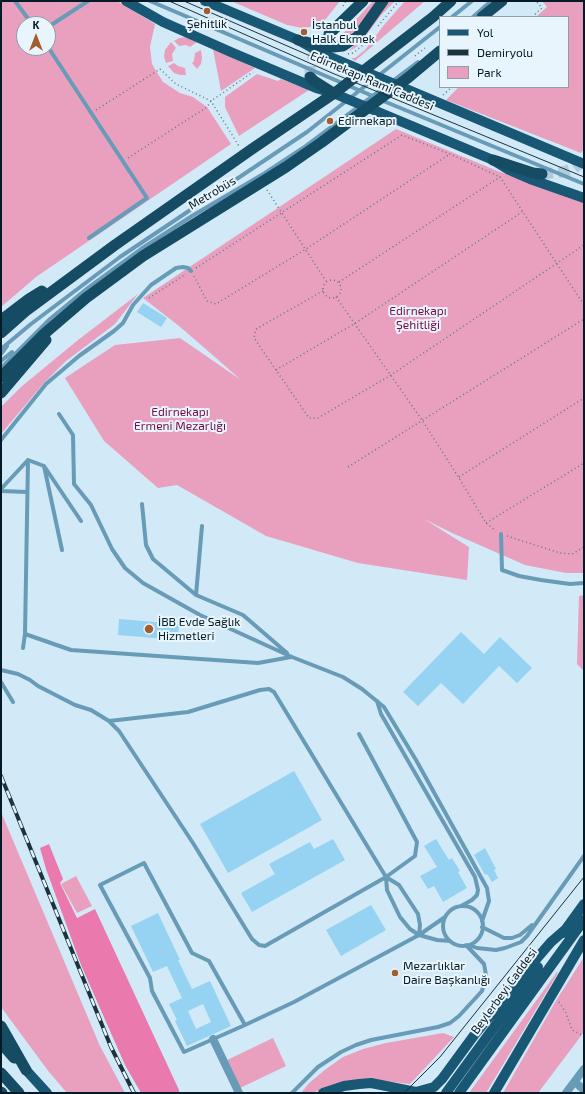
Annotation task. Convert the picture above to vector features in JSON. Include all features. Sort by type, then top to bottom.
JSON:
[{"type":"highway","points":[[329,34],[363,1]]},
{"type":"highway","points":[[298,40],[333,48],[343,46],[358,36],[383,1]]},
{"type":"highway","points":[[1,333],[27,310],[63,283],[252,149],[336,92],[433,17],[451,1]]},
{"type":"highway","points":[[483,16],[502,1]]},
{"type":"highway","points":[[1,377],[64,315],[144,256],[286,167],[322,142],[409,77],[436,50]]},
{"type":"highway","points":[[310,77],[333,93]]},
{"type":"highway","points":[[492,160],[533,173],[542,174]]},
{"type":"highway","points":[[1,320],[29,299],[45,290],[63,283]]},
{"type":"highway","points":[[1,393],[42,346],[64,315]]},
{"type":"highway","points":[[1,1026],[26,1070]]},
{"type":"highway","points":[[1,1043],[26,1070]]},
{"type":"highway","points":[[1,1073],[19,1093]]},
{"type":"main road","points":[[126,1],[163,22],[275,72],[333,93],[492,160],[530,179],[584,198]]},
{"type":"main road","name":"Edirnekapı Rami Caddesi","points":[[206,1],[298,40],[314,50],[584,164]]},
{"type":"main road","name":"Beylerbeyi Caddesi","points":[[446,1093],[584,904]]},
{"type":"main road","name":"Beylerbeyi Caddesi","points":[[459,1093],[584,920]]},
{"type":"main road","points":[[322,1093],[344,1086],[371,1083],[416,1092],[434,1087],[442,1079],[475,1034],[532,964],[551,942],[566,929]]},
{"type":"main road","points":[[494,1093],[584,940]]},
{"type":"main road","points":[[26,1070],[47,1093]]},
{"type":"main road","points":[[330,1093],[365,1089],[384,1093]]},
{"type":"street","points":[[213,1039],[240,1093]]},
{"type":"street","points":[[566,1093],[584,1069]]},
{"type":"street","points":[[575,1082],[584,1090]]},
{"type":"lane","points":[[15,1],[26,16]]},
{"type":"lane","points":[[56,22],[88,1]]},
{"type":"lane","name":"Edirnekapı Rami Caddesi","points":[[150,1],[409,112],[584,184]]},
{"type":"lane","points":[[453,16],[472,1]]},
{"type":"lane","points":[[473,16],[492,1]]},
{"type":"lane","name":"Metrobüs","points":[[1,349],[31,324],[120,256],[318,124],[439,28]]},
{"type":"lane","points":[[54,56],[147,198],[90,238]]},
{"type":"lane","name":"Metrobüs","points":[[1,368],[50,318],[88,287],[141,249],[192,216],[265,173],[303,148],[421,60]]},
{"type":"lane","points":[[1,440],[46,384],[79,356],[123,323],[133,305],[151,285],[176,268],[183,267],[188,268],[191,271]]},
{"type":"lane","points":[[1,354],[14,339]]},
{"type":"lane","points":[[1,361],[24,344]]},
{"type":"lane","points":[[59,414],[73,435],[74,484],[91,505],[112,549],[125,568],[143,583],[200,615],[292,657],[343,677],[362,689],[384,707],[416,760],[487,888],[489,901],[482,921],[481,933],[478,938],[468,945]]},
{"type":"lane","points":[[28,460],[44,466],[81,521]]},
{"type":"lane","points":[[1,490],[28,460]]},
{"type":"lane","points":[[23,648],[25,634],[28,460]]},
{"type":"lane","points":[[44,466],[62,550]]},
{"type":"lane","points":[[1,490],[27,492]]},
{"type":"lane","points":[[142,504],[146,545],[153,559],[196,595],[243,616],[292,657]]},
{"type":"lane","points":[[196,595],[202,526]]},
{"type":"lane","points":[[501,534],[502,570],[519,576],[541,580],[570,584],[584,583]]},
{"type":"lane","points":[[25,634],[71,650],[258,663],[292,657]]},
{"type":"lane","points":[[1,670],[18,674],[75,705],[91,710],[108,721],[119,731],[252,939],[259,945],[265,946],[269,944],[386,877],[415,856],[417,842],[359,734]]},
{"type":"lane","points":[[1,682],[13,702]]},
{"type":"lane","points":[[108,721],[188,712],[260,690],[269,689],[274,692],[386,877],[387,890],[400,917],[410,929],[419,935],[437,940],[450,941]]},
{"type":"lane","points":[[245,1025],[210,961],[192,953],[144,863],[100,884],[150,978],[152,991],[184,1052],[245,1025],[294,1002],[419,935],[445,917],[454,908],[472,900],[477,895],[478,890],[475,877],[381,714],[376,701]]},
{"type":"lane","points":[[445,917],[443,924],[444,931],[450,941],[455,944],[487,949],[505,948],[521,942],[584,856]]},
{"type":"lane","points":[[386,877],[399,884],[418,914],[420,925],[419,935]]},
{"type":"lane","points":[[461,906],[474,910],[482,921]]},
{"type":"lane","points":[[482,927],[504,938],[512,938],[520,935],[535,922]]},
{"type":"lane","points":[[292,1093],[318,1067],[341,1052],[356,1045],[372,1040],[438,1027],[450,1023],[459,1016],[482,990],[486,975],[484,964],[473,954],[468,945]]},
{"type":"path","points":[[533,16],[542,8],[536,1]]},
{"type":"path","points":[[410,60],[428,45]]},
{"type":"path","points":[[91,114],[160,69],[176,84],[211,101],[236,142]]},
{"type":"path","points":[[123,161],[207,107],[211,101],[257,70]]},
{"type":"path","points":[[149,298],[402,135],[450,154],[500,177],[584,305]]},
{"type":"path","points":[[191,271],[207,301],[216,304],[306,249],[450,154]]},
{"type":"path","points":[[339,282],[500,177]]},
{"type":"path","points":[[281,212],[326,281]]},
{"type":"path","points":[[276,370],[354,324],[522,212]]},
{"type":"path","points":[[323,291],[256,329],[254,338],[309,418],[318,418],[391,375],[584,245]]},
{"type":"path","points":[[333,279],[339,282],[342,289],[341,293],[334,298],[327,297],[323,291],[326,281],[333,279]]},
{"type":"path","points":[[336,297],[422,420],[486,523],[492,529],[501,534],[560,553],[572,554],[584,547]]},
{"type":"path","points":[[348,467],[584,319]]},
{"type":"path","points":[[459,478],[584,398]]},
{"type":"path","points":[[486,523],[584,463]]},
{"type":"path","points":[[554,991],[566,1013],[572,1030],[584,1036]]},
{"type":"green space","points":[[1,1],[117,1],[155,24],[150,47],[152,64],[156,71],[163,82],[180,93],[193,97],[207,107],[231,144],[36,277],[1,307]]},
{"type":"green space","points":[[231,1],[340,1],[325,20],[316,26],[302,28],[287,25]]},
{"type":"green space","points":[[373,1],[377,1],[355,31],[343,39],[342,35]]},
{"type":"green space","points":[[389,1],[395,1],[382,14],[361,42],[355,48],[348,51],[360,41]]},
{"type":"green space","points":[[405,1],[425,1],[355,61],[351,58],[355,58],[365,50]]},
{"type":"green space","points":[[542,1],[584,1],[584,149],[581,153],[446,100],[458,88],[569,88],[569,16],[537,16],[547,7]]},
{"type":"green space","points":[[185,37],[197,42],[190,47],[186,45],[179,46],[174,41]]},
{"type":"green space","points":[[171,42],[176,48],[172,54],[173,61],[166,63],[164,57],[165,50]]},
{"type":"green space","points":[[213,49],[255,68],[221,91]]},
{"type":"green space","points":[[201,50],[201,64],[197,69],[192,63],[194,61],[195,53]]},
{"type":"green space","points":[[174,63],[185,68],[186,75],[174,73],[168,66]]},
{"type":"green space","points":[[257,74],[278,81],[281,79],[309,90],[239,136],[225,107],[225,97]]},
{"type":"green space","name":"Edirnekapı Şehitliği","points":[[396,129],[500,172],[584,203],[584,573],[566,573],[525,565],[424,519],[469,547],[467,580],[358,563],[266,536],[177,485],[158,488],[104,441],[65,378],[115,345],[180,338],[241,380],[179,326],[143,298]]},
{"type":"green space","points":[[138,294],[115,324],[66,361],[43,384],[1,434],[1,407],[21,387],[78,340]]},
{"type":"green space","points":[[584,595],[584,671],[577,664],[579,596]]},
{"type":"green space","points":[[1,812],[100,1046],[125,1093],[67,1093],[49,1072],[1,1007]]},
{"type":"green space","points":[[76,876],[92,906],[77,913],[61,884]]},
{"type":"green space","points":[[584,957],[584,1032],[538,1093],[503,1093],[557,999]]},
{"type":"green space","points":[[557,972],[558,973],[486,1093],[469,1093]]},
{"type":"green space","points":[[443,1033],[454,1037],[410,1084],[368,1079],[333,1085],[312,1093],[301,1093],[309,1083],[343,1057],[363,1049],[386,1043]]},
{"type":"green space","points":[[273,1038],[286,1066],[238,1089],[225,1061]]},
{"type":"shaded area","points":[[49,844],[63,879],[60,883],[77,918],[95,909],[179,1090],[179,1093],[141,1093],[125,1065],[81,965],[46,869],[40,848]]},
{"type":"building","points":[[143,303],[167,318],[161,327],[137,312]]},
{"type":"building","name":"İBB Evde Sağlık Hizmetleri","points":[[119,619],[179,624],[178,640],[118,635]]},
{"type":"building","points":[[461,632],[484,654],[500,637],[532,668],[517,683],[499,666],[463,704],[441,683],[418,706],[403,692]]},
{"type":"building","points":[[294,771],[322,820],[228,873],[200,824]]},
{"type":"building","points":[[333,839],[345,860],[252,912],[241,893],[275,874],[269,864],[310,842],[314,849]]},
{"type":"building","points":[[436,839],[449,860],[452,858],[460,871],[458,872],[467,888],[443,902],[434,886],[428,889],[420,876],[437,867],[424,846]]},
{"type":"building","points":[[485,848],[496,869],[494,870],[498,878],[492,882],[487,874],[485,875],[474,855]]},
{"type":"building","points":[[371,905],[386,930],[341,956],[326,930]]},
{"type":"building","points":[[158,913],[192,989],[210,981],[231,1026],[187,1046],[169,1004],[182,998],[167,966],[153,972],[131,926]],"holes":[[[203,1004],[211,1022],[196,1029],[188,1011]]]},
{"type":"tunnel","points":[[310,77],[310,66],[314,55],[318,46],[329,34]]},
{"type":"tunnel","points":[[542,174],[562,172],[573,169],[584,161]]},
{"type":"tram line","points":[[169,1],[332,73],[584,177]]},
{"type":"tram line","points":[[184,1],[393,92]]},
{"type":"tram line","points":[[404,1093],[440,1057],[584,877]]},
{"type":"railway","points":[[1,776],[111,1047],[134,1093]]},
{"type":"place","name":"Şehitlik","points":[[207,11]]},
{"type":"place","name":"İstanbul Halk Ekmek","points":[[304,32]]},
{"type":"place","name":"Edirnekapı","points":[[330,121]]},
{"type":"place","name":"İBB Evde Sağlık Hizmetleri","points":[[149,629]]},
{"type":"place","name":"Mezarlıklar Daire Başkanlığı","points":[[395,973]]},
{"type":"park label","name":"Edirnekapı Ermeni Mezarlığı","points":[[180,419]]}]
